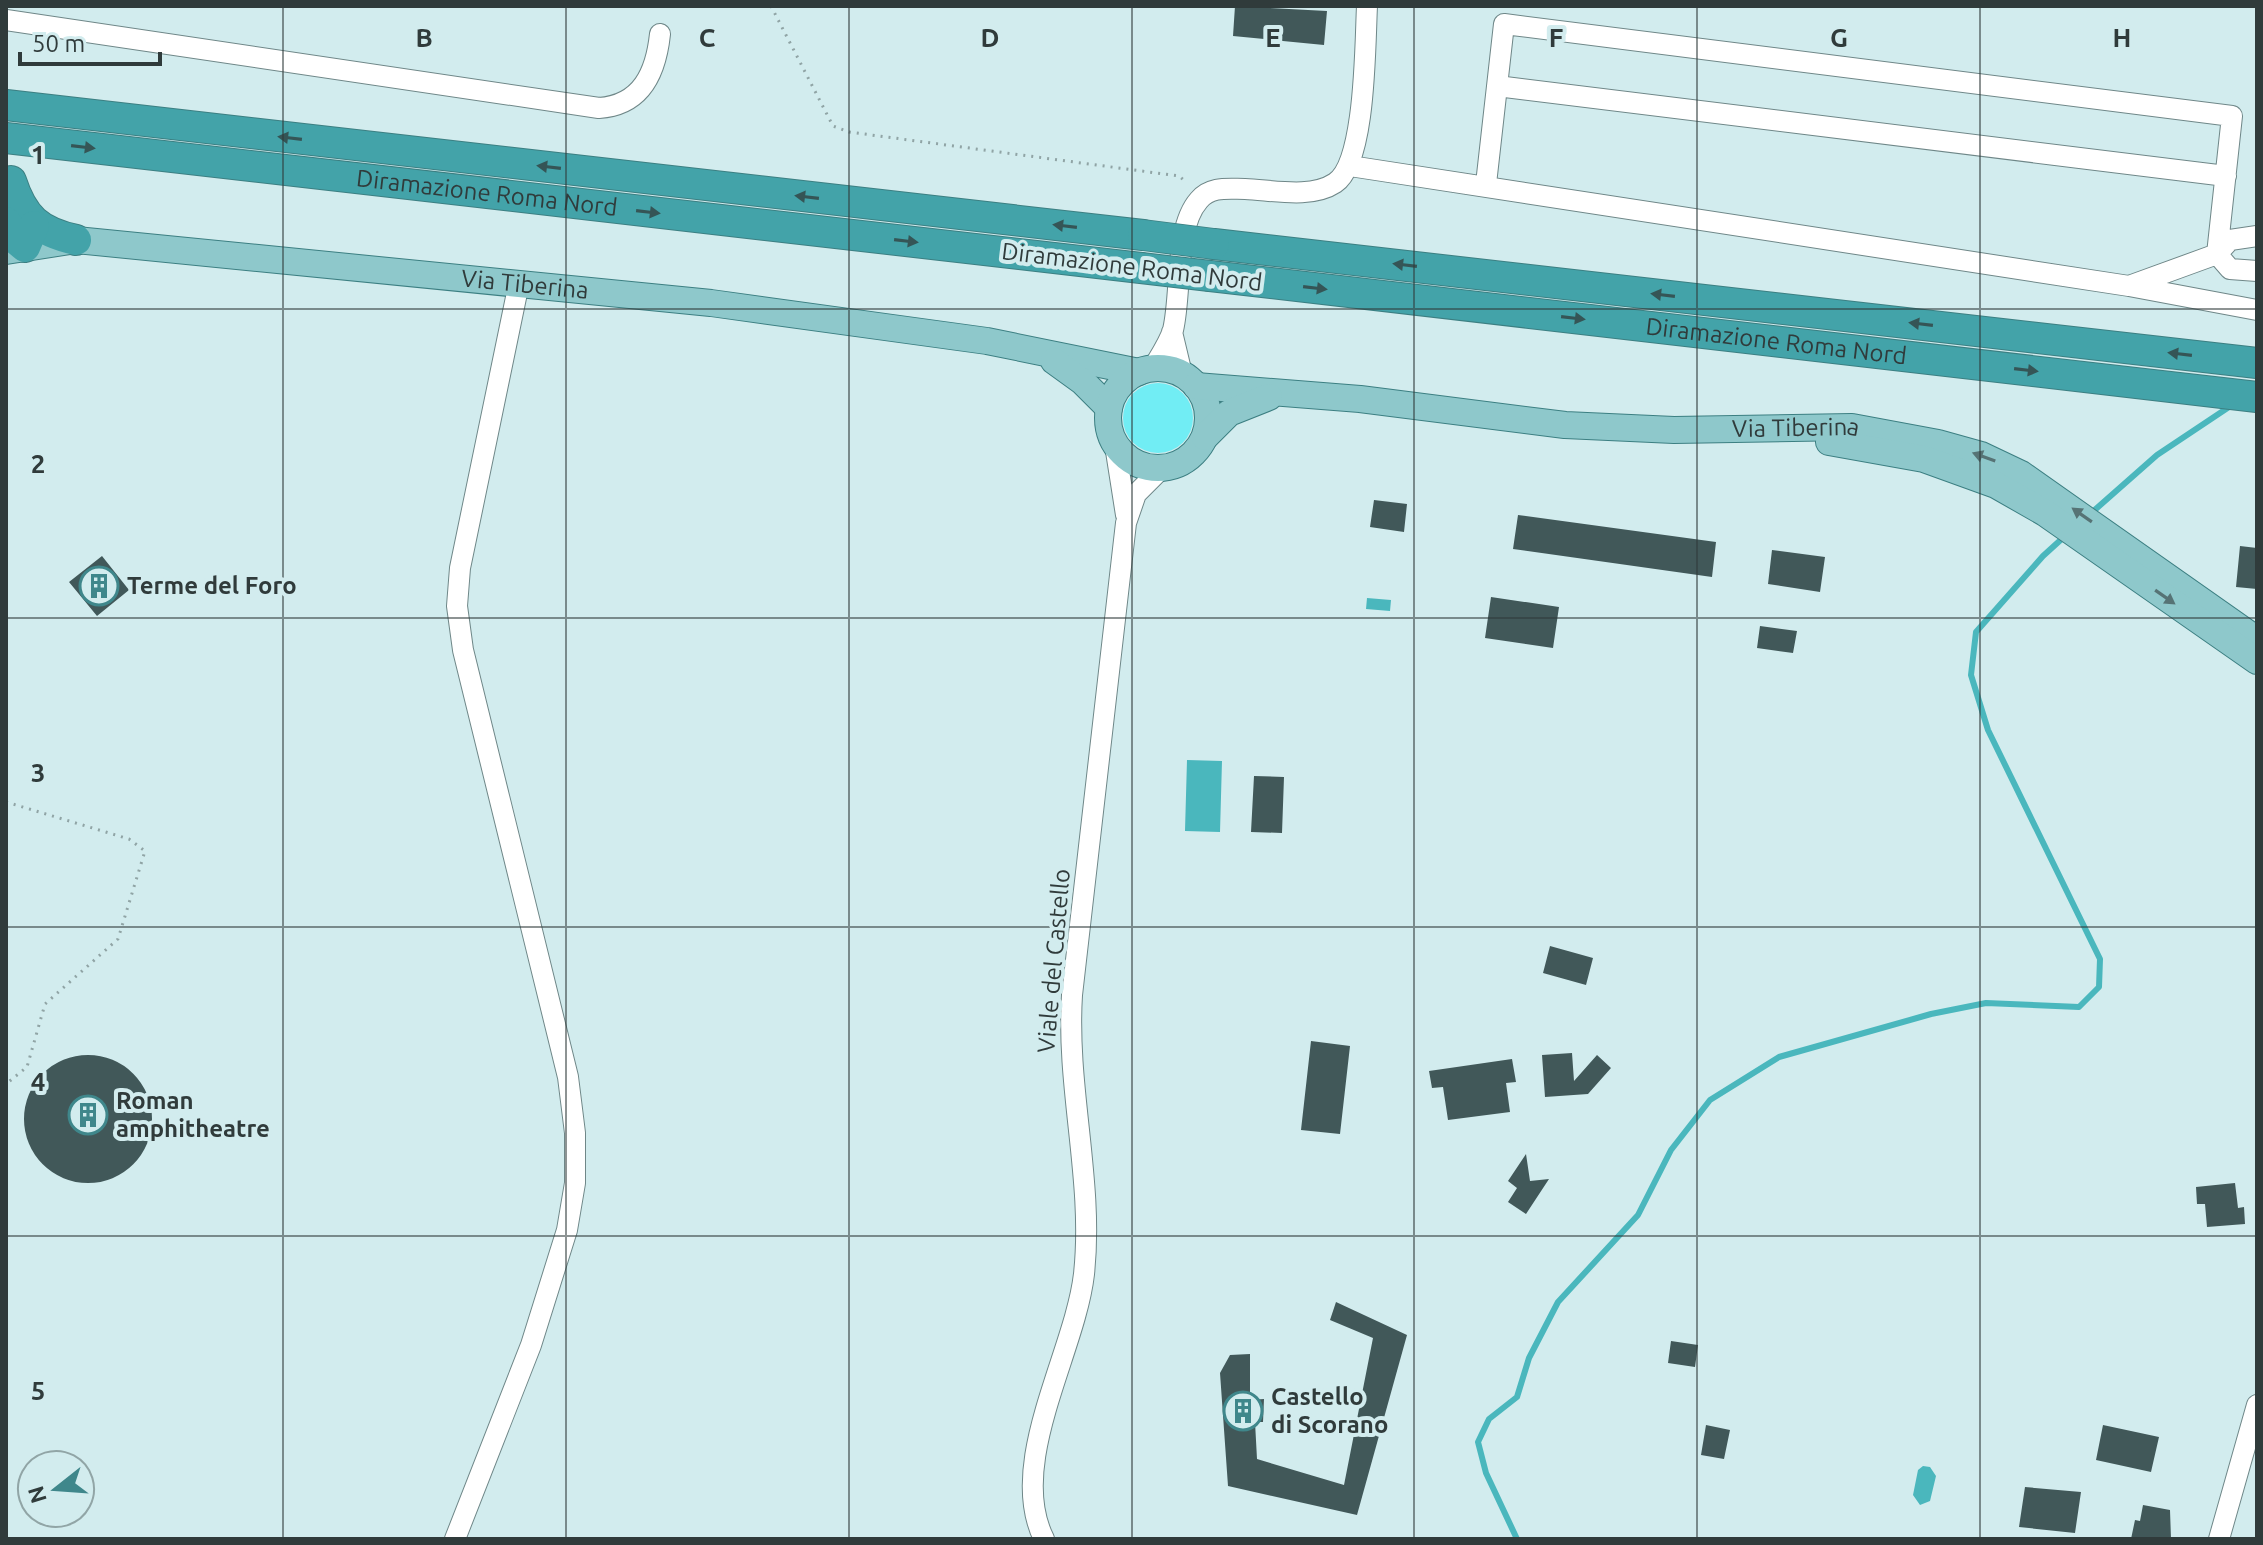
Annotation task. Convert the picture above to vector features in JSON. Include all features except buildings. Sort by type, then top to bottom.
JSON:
[{"type":"highway","name":"Diramazione Roma Nord","points":[[6,105],[2257,363]]},
{"type":"highway","name":"Diramazione Roma Nord","points":[[6,138],[2257,397]]},
{"type":"highway","points":[[6,145],[16,233],[76,240]]},
{"type":"main road","name":"Via Tiberina","points":[[76,240],[727,305],[987,341],[1146,370]]},
{"type":"main road","points":[[1042,352],[1083,382],[1109,408]]},
{"type":"main road","points":[[1276,394],[1236,409],[1205,437],[1188,459],[1161,469],[1135,463],[1115,445],[1110,434],[1109,408],[1120,387],[1146,370],[1276,394],[1327,395],[1565,425],[1805,439],[1890,452],[1975,476],[2049,504],[2257,661]]},
{"type":"main road","points":[[1189,380],[1208,410],[1205,437]]},
{"type":"main road","points":[[2107,545],[2257,640]]},
{"type":"street","points":[[1146,370],[1172,332],[1188,213],[1203,196],[1220,188],[1321,189],[1334,185],[1350,166],[1361,94],[1367,6]]},
{"type":"street","points":[[6,20],[599,108],[623,104],[639,93],[653,70],[660,34]]},
{"type":"street","points":[[1486,184],[1504,24],[2232,116],[2217,254],[2230,269],[2257,271]]},
{"type":"street","points":[[1497,86],[2226,176]]},
{"type":"street","points":[[1350,166],[1486,184],[2129,286],[2257,310]]},
{"type":"street","points":[[2129,286],[2217,254],[2230,240],[2257,236]]},
{"type":"street","points":[[455,1539],[531,1345],[567,1230],[575,1183],[575,1133],[568,1077],[507,842],[463,650],[457,606],[460,568],[519,283]]},
{"type":"street","points":[[1172,332],[1189,380]]},
{"type":"street","points":[[1115,445],[1126,523]]},
{"type":"street","points":[[1126,523],[1136,494],[1161,469]]},
{"type":"street","name":"Viale del Castello","points":[[1044,1539],[1033,1509],[1035,1471],[1084,1274],[1086,1210],[1073,1092],[1072,995],[1126,523]]},
{"type":"street","points":[[2219,1539],[2257,1405]]},
{"type":"path","points":[[771,6],[833,126],[849,132],[1179,176],[1203,196]]},
{"type":"path","points":[[6,802],[129,839],[145,851],[118,939],[45,1004],[27,1067],[6,1084]]},
{"type":"shaded area","points":[[1158,383],[1177,389],[1187,399],[1193,418],[1187,437],[1177,447],[1158,453],[1139,447],[1129,437],[1123,418],[1129,399],[1139,389]]},
{"type":"shaded area","points":[[1367,598],[1391,600],[1390,611],[1366,609]]},
{"type":"shaded area","points":[[1187,760],[1222,761],[1220,832],[1185,831]]},
{"type":"shaded area","points":[[1923,1466],[1930,1467],[1936,1476],[1930,1501],[1920,1505],[1913,1495],[1918,1470]]},
{"type":"waterway","points":[[2089,515],[2157,455],[2232,405]]},
{"type":"waterway","points":[[1517,1539],[1486,1473],[1478,1442],[1489,1419],[1517,1397],[1529,1358],[1558,1302],[1638,1215],[1671,1150],[1710,1100],[1779,1057],[1931,1014],[1986,1003],[2079,1007],[2099,987],[2100,959],[1988,730],[1971,675],[1976,632],[2043,556],[2065,536]]},
{"type":"place","name":"Terme del Foro","points":[[99,586]]},
{"type":"place","name":"Roman amphitheatre","points":[[88,1115]]},
{"type":"place","name":"Castello di Scorano","points":[[1243,1411]]}]
